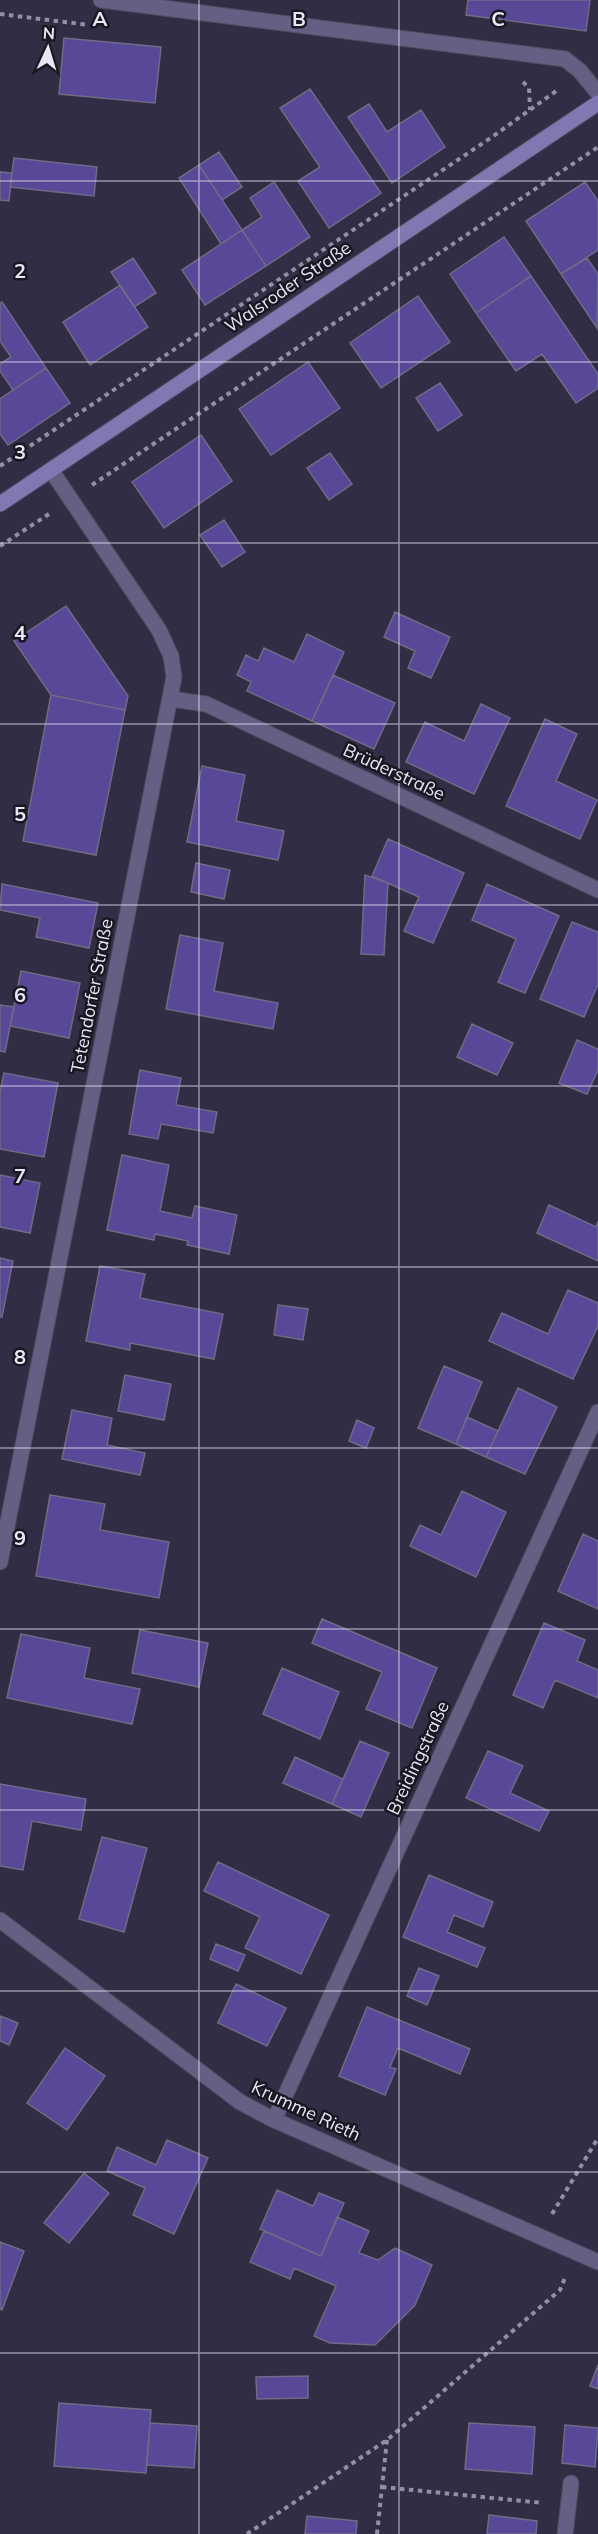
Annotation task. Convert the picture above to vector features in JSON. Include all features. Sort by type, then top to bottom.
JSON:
[{"type":"main road","name":"Walsroder Straße","points":[[0,504],[598,103]]},
{"type":"street","points":[[101,0],[565,59],[580,71],[598,93]]},
{"type":"street","name":"Tetendorfer Straße","points":[[0,1562],[174,677],[171,656],[159,630],[51,470]]},
{"type":"street","name":"Brüderstraße","points":[[171,699],[206,704],[598,890]]},
{"type":"street","name":"Breidingstraße","points":[[274,2120],[598,1412]]},
{"type":"street","name":"Krumme Rieth","points":[[0,1920],[240,2102],[274,2120],[598,2262]]},
{"type":"street","points":[[565,2534],[571,2483]]},
{"type":"path","points":[[0,466],[540,104]]},
{"type":"path","points":[[104,477],[598,147]]},
{"type":"path","points":[[0,546],[37,522]]},
{"type":"path","points":[[556,2203],[598,2138]]},
{"type":"path","points":[[248,2534],[387,2440],[560,2290],[577,2253]]},
{"type":"path","points":[[377,2534],[387,2440]]},
{"type":"path","points":[[382,2487],[568,2505]]},
{"type":"building","points":[[468,0],[590,0],[586,31],[466,15]]},
{"type":"building","points":[[64,38],[161,47],[155,103],[59,94]]},
{"type":"building","points":[[310,89],[381,193],[329,228],[298,181],[320,167],[280,108]]},
{"type":"building","points":[[369,104],[387,132],[421,110],[445,147],[392,183],[348,117]]},
{"type":"building","points":[[219,152],[242,187],[222,200],[199,165]]},
{"type":"building","points":[[14,158],[97,167],[94,196],[10,187]]},
{"type":"building","points":[[199,165],[242,230],[221,244],[179,178]]},
{"type":"building","points":[[0,172],[12,173],[9,201],[0,200]]},
{"type":"building","points":[[274,182],[310,237],[266,266],[242,230],[262,217],[250,198]]},
{"type":"building","points":[[585,182],[598,201],[598,250],[561,274],[526,221]]},
{"type":"building","points":[[242,230],[266,266],[205,305],[182,270]]},
{"type":"building","points":[[504,237],[531,276],[476,313],[450,274]]},
{"type":"building","points":[[133,258],[156,293],[134,307],[111,272]]},
{"type":"building","points":[[587,258],[598,274],[597,328],[561,274]]},
{"type":"building","points":[[531,276],[598,374],[598,388],[576,403],[542,354],[516,371],[476,313]]},
{"type":"building","points":[[120,285],[148,327],[90,365],[63,322]]},
{"type":"building","points":[[418,296],[450,342],[381,388],[350,343]]},
{"type":"building","points":[[2,302],[46,368],[13,390],[0,371],[0,364],[11,357],[0,341],[0,303]]},
{"type":"building","points":[[308,362],[340,408],[271,455],[239,409]]},
{"type":"building","points":[[46,368],[70,403],[8,445],[0,434],[0,399]]},
{"type":"building","points":[[440,383],[462,415],[438,431],[416,398]]},
{"type":"building","points":[[201,435],[232,481],[164,528],[132,482]]},
{"type":"building","points":[[330,453],[352,484],[329,500],[307,468]]},
{"type":"building","points":[[224,520],[245,552],[222,567],[200,535]]},
{"type":"building","points":[[66,606],[128,696],[125,710],[51,695],[14,641]]},
{"type":"building","points":[[395,612],[450,637],[431,678],[408,668],[415,651],[384,637]]},
{"type":"building","points":[[307,634],[344,652],[312,721],[247,691],[251,682],[237,675],[246,655],[258,661],[264,648],[294,662]]},
{"type":"building","points":[[333,675],[395,703],[374,749],[312,721]]},
{"type":"building","points":[[51,695],[125,710],[96,855],[23,841]]},
{"type":"building","points":[[481,704],[510,718],[474,794],[406,762],[425,722],[464,741]]},
{"type":"building","points":[[545,719],[577,734],[556,781],[597,800],[580,839],[506,806]]},
{"type":"building","points":[[202,766],[245,775],[236,821],[284,831],[278,860],[187,842]]},
{"type":"building","points":[[388,839],[464,873],[433,943],[404,931],[419,897],[372,876]]},
{"type":"building","points":[[196,863],[230,870],[224,899],[191,892]]},
{"type":"building","points":[[365,875],[388,883],[384,955],[361,954]]},
{"type":"building","points":[[2,884],[98,903],[89,948],[36,937],[40,918],[0,910]]},
{"type":"building","points":[[487,884],[559,916],[525,993],[498,982],[516,939],[472,920]]},
{"type":"building","points":[[572,922],[598,932],[598,984],[584,1017],[540,999]]},
{"type":"building","points":[[180,935],[223,943],[214,991],[278,1003],[273,1029],[166,1009]]},
{"type":"building","points":[[21,971],[80,983],[69,1038],[10,1026]]},
{"type":"building","points":[[0,1005],[14,1007],[5,1052],[0,1051]]},
{"type":"building","points":[[472,1024],[513,1043],[497,1075],[457,1057]]},
{"type":"building","points":[[577,1040],[598,1049],[598,1070],[587,1094],[559,1083]]},
{"type":"building","points":[[140,1070],[181,1078],[176,1105],[217,1112],[213,1133],[161,1124],[158,1139],[129,1134]]},
{"type":"building","points":[[4,1073],[58,1083],[44,1157],[0,1149],[0,1092]]},
{"type":"building","points":[[122,1155],[169,1165],[160,1211],[192,1218],[195,1206],[237,1215],[229,1254],[187,1245],[188,1241],[155,1234],[154,1240],[107,1230]]},
{"type":"building","points":[[0,1175],[40,1183],[30,1233],[0,1227]]},
{"type":"building","points":[[549,1205],[596,1227],[598,1221],[598,1261],[537,1233]]},
{"type":"building","points":[[0,1258],[13,1261],[2,1317],[0,1317]]},
{"type":"building","points":[[100,1266],[145,1274],[140,1298],[223,1314],[214,1359],[130,1343],[130,1350],[86,1341]]},
{"type":"building","points":[[568,1290],[598,1303],[598,1326],[573,1379],[489,1341],[502,1313],[548,1334]]},
{"type":"building","points":[[278,1305],[308,1309],[303,1340],[274,1335]]},
{"type":"building","points":[[444,1366],[482,1382],[456,1444],[418,1428]]},
{"type":"building","points":[[125,1375],[171,1384],[164,1420],[118,1411]]},
{"type":"building","points":[[518,1388],[557,1407],[525,1474],[486,1457]]},
{"type":"building","points":[[72,1410],[112,1418],[107,1445],[145,1453],[140,1475],[62,1459]]},
{"type":"building","points":[[467,1417],[498,1431],[486,1457],[456,1444]]},
{"type":"building","points":[[357,1420],[374,1428],[366,1448],[349,1441]]},
{"type":"building","points":[[462,1491],[506,1512],[476,1577],[410,1546],[420,1525],[441,1535]]},
{"type":"building","points":[[50,1495],[105,1504],[100,1530],[169,1542],[159,1598],[36,1576]]},
{"type":"building","points":[[583,1534],[598,1541],[598,1609],[558,1591]]},
{"type":"building","points":[[322,1619],[437,1668],[412,1728],[366,1709],[382,1672],[312,1643]]},
{"type":"building","points":[[544,1623],[585,1640],[577,1661],[598,1670],[598,1698],[555,1680],[543,1708],[513,1695]]},
{"type":"building","points":[[140,1630],[208,1643],[199,1687],[132,1673]]},
{"type":"building","points":[[21,1634],[90,1648],[84,1678],[140,1689],[132,1724],[7,1698]]},
{"type":"building","points":[[282,1668],[339,1692],[320,1739],[263,1714]]},
{"type":"building","points":[[360,1741],[389,1753],[361,1817],[332,1804]]},
{"type":"building","points":[[488,1751],[523,1766],[510,1793],[549,1811],[539,1831],[466,1798]]},
{"type":"building","points":[[295,1757],[343,1779],[332,1804],[283,1783]]},
{"type":"building","points":[[0,1784],[86,1799],[81,1830],[32,1821],[23,1870],[0,1866]]},
{"type":"building","points":[[102,1837],[147,1848],[124,1932],[79,1919]]},
{"type":"building","points":[[218,1862],[329,1915],[301,1974],[245,1948],[260,1917],[204,1891]]},
{"type":"building","points":[[429,1875],[493,1902],[483,1927],[454,1915],[447,1932],[485,1948],[477,1967],[403,1937]]},
{"type":"building","points":[[216,1944],[245,1955],[238,1971],[210,1959]]},
{"type":"building","points":[[419,1968],[439,1976],[427,2005],[407,1996]]},
{"type":"building","points":[[236,1984],[286,2008],[267,2046],[218,2023]]},
{"type":"building","points":[[367,2007],[470,2049],[460,2074],[398,2048],[390,2067],[396,2069],[385,2095],[339,2076]]},
{"type":"building","points":[[0,2016],[18,2023],[9,2045],[0,2041]]},
{"type":"building","points":[[65,2048],[105,2076],[67,2130],[27,2103]]},
{"type":"building","points":[[167,2140],[208,2158],[174,2234],[133,2215],[145,2188],[107,2171],[117,2147],[156,2165]]},
{"type":"building","points":[[84,2173],[109,2193],[69,2243],[44,2223]]},
{"type":"building","points":[[277,2190],[313,2206],[319,2193],[344,2203],[321,2256],[260,2229]]},
{"type":"building","points":[[337,2217],[369,2231],[359,2253],[378,2260],[395,2248],[432,2265],[415,2305],[375,2345],[330,2343],[314,2336],[336,2286],[294,2268],[290,2279],[250,2262],[264,2231],[321,2256]]},
{"type":"building","points":[[0,2242],[24,2251],[2,2310],[0,2309]]},
{"type":"building","points":[[598,2365],[598,2389],[590,2386]]},
{"type":"building","points":[[308,2376],[308,2398],[257,2399],[256,2377]]},
{"type":"building","points":[[59,2403],[151,2410],[146,2473],[54,2466]]},
{"type":"building","points":[[150,2423],[197,2426],[194,2468],[147,2465]]},
{"type":"building","points":[[469,2423],[535,2427],[532,2474],[465,2469]]},
{"type":"building","points":[[565,2425],[598,2428],[595,2467],[562,2463]]},
{"type":"building","points":[[489,2515],[537,2521],[536,2534],[487,2534]]},
{"type":"building","points":[[307,2516],[357,2521],[356,2534],[305,2534]]}]
